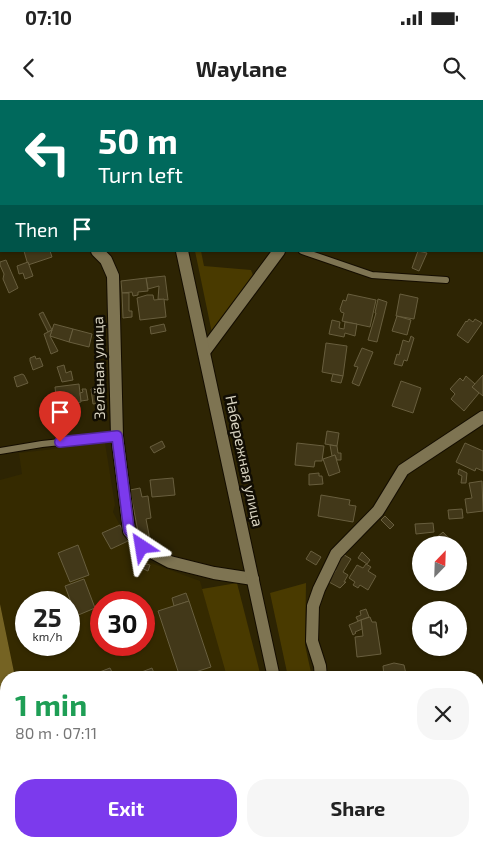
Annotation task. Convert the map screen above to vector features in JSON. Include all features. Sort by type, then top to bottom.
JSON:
[{"type":"street","name":"Зелёная улица","points":[[98,252],[106,260],[113,276],[117,436],[129,530],[142,547],[170,562],[214,573],[253,579]]},
{"type":"street","name":"Набережная улица","points":[[182,252],[273,671]]},
{"type":"street","points":[[204,352],[278,252]]},
{"type":"street","points":[[320,671],[312,641],[313,606],[336,554],[378,511],[403,470],[483,417]]},
{"type":"lane","points":[[305,252],[372,275],[446,280]]},
{"type":"lane","points":[[0,451],[42,444],[117,436]]},
{"type":"shaded area","points":[[195,252],[201,252],[204,266],[251,270],[254,278],[212,333]]},
{"type":"shaded area","points":[[105,443],[115,505],[113,512],[128,541],[143,560],[200,581],[225,671],[14,671],[0,604],[0,480],[22,474],[19,453]]},
{"type":"shaded area","points":[[237,583],[259,671],[225,671],[202,589]]},
{"type":"shaded area","points":[[306,583],[305,645],[311,671],[287,671],[270,593]]},
{"type":"shaded area","points":[[0,604],[14,671],[0,671]]},
{"type":"building","points":[[24,252],[50,252],[52,257],[28,265]]},
{"type":"building","points":[[418,252],[427,253],[419,271],[412,268]]},
{"type":"building","points":[[6,260],[18,288],[9,293],[0,265],[0,262]]},
{"type":"building","points":[[28,262],[33,276],[25,279],[23,273],[19,274],[17,266]]},
{"type":"building","points":[[165,276],[168,300],[158,299],[159,286],[148,289],[146,278]]},
{"type":"building","points":[[146,278],[148,291],[138,292],[138,295],[133,296],[132,292],[122,293],[121,281]]},
{"type":"building","points":[[122,293],[129,293],[129,311],[132,311],[132,317],[123,318]]},
{"type":"building","points":[[348,294],[376,300],[370,327],[342,321],[344,313],[340,309],[343,300],[346,301]]},
{"type":"building","points":[[400,294],[418,298],[414,319],[396,316]]},
{"type":"building","points":[[153,295],[154,300],[164,299],[166,317],[140,320],[137,298]]},
{"type":"building","points":[[378,299],[387,302],[377,342],[368,340]]},
{"type":"building","points":[[43,312],[52,330],[48,332],[39,314]]},
{"type":"building","points":[[397,316],[411,320],[407,335],[392,331]]},
{"type":"building","points":[[469,319],[473,322],[475,319],[482,323],[468,343],[457,335]]},
{"type":"building","points":[[332,320],[340,322],[339,328],[344,329],[345,322],[357,324],[355,336],[345,333],[344,337],[329,334]]},
{"type":"building","points":[[54,324],[73,329],[69,342],[50,336]]},
{"type":"building","points":[[164,324],[166,331],[151,334],[150,327]]},
{"type":"building","points":[[73,329],[92,334],[89,347],[69,342]]},
{"type":"building","points":[[52,330],[50,336],[58,351],[51,354],[44,334]]},
{"type":"building","points":[[411,336],[414,338],[407,361],[404,360],[402,366],[394,364],[397,354],[399,355],[403,340],[409,342]]},
{"type":"building","points":[[326,343],[347,346],[343,376],[322,372]]},
{"type":"building","points":[[362,348],[373,352],[359,386],[352,383],[358,367],[354,366]]},
{"type":"building","points":[[35,356],[36,359],[40,358],[43,366],[33,370],[30,358]]},
{"type":"building","points":[[64,365],[66,373],[71,371],[73,380],[62,382],[57,367]]},
{"type":"building","points":[[22,374],[28,383],[17,387],[14,377]]},
{"type":"building","points":[[333,374],[343,376],[341,383],[331,381]]},
{"type":"building","points":[[483,375],[483,396],[472,387]]},
{"type":"building","points":[[466,376],[475,384],[472,387],[479,393],[464,411],[451,399],[455,394],[450,389],[460,378],[463,381]]},
{"type":"building","points":[[401,381],[421,388],[413,413],[392,406]]},
{"type":"building","points":[[79,384],[81,402],[57,405],[55,387]]},
{"type":"building","points":[[102,388],[105,402],[93,404],[91,389]]},
{"type":"building","points":[[82,389],[86,389],[88,400],[81,401],[80,393],[83,392]]},
{"type":"building","points":[[327,431],[339,433],[337,446],[325,444]]},
{"type":"building","points":[[162,441],[165,447],[154,453],[150,447]]},
{"type":"building","points":[[297,443],[324,446],[322,461],[315,461],[314,467],[295,465]]},
{"type":"building","points":[[465,443],[483,451],[483,471],[476,468],[475,471],[456,462]]},
{"type":"building","points":[[330,445],[337,446],[338,453],[341,453],[341,460],[337,460],[335,455],[332,456]]},
{"type":"building","points":[[335,455],[340,472],[329,476],[323,459]]},
{"type":"building","points":[[459,469],[467,473],[466,483],[461,483],[462,476],[458,474]]},
{"type":"building","points":[[319,473],[319,476],[322,476],[323,484],[309,485],[309,474]]},
{"type":"building","points":[[173,478],[175,495],[152,497],[150,480]]},
{"type":"building","points":[[482,481],[483,511],[467,513],[465,499],[472,498],[469,483]]},
{"type":"building","points":[[140,488],[142,497],[148,496],[151,518],[146,519],[150,540],[140,542],[130,490]]},
{"type":"building","points":[[321,495],[350,500],[349,505],[356,506],[353,522],[318,516]]},
{"type":"building","points":[[462,509],[463,518],[449,519],[448,510]]},
{"type":"building","points":[[385,516],[394,525],[390,529],[381,520]]},
{"type":"building","points":[[433,523],[434,532],[416,534],[415,524]]},
{"type":"building","points":[[120,525],[128,541],[111,549],[102,533]]},
{"type":"building","points":[[443,532],[447,536],[438,536]]},
{"type":"building","points":[[78,545],[89,575],[70,582],[58,553]]},
{"type":"building","points":[[311,551],[321,557],[316,565],[306,559]]},
{"type":"building","points":[[362,552],[370,560],[367,564],[358,558]]},
{"type":"building","points":[[341,553],[351,559],[343,572],[348,575],[344,582],[346,582],[340,588],[329,582],[336,570],[333,568]]},
{"type":"building","points":[[137,561],[150,565],[148,571],[139,567],[140,565],[136,564]]},
{"type":"building","points":[[366,564],[371,567],[368,571],[376,576],[368,590],[360,585],[358,588],[353,585],[355,582],[349,578],[357,565],[363,568]]},
{"type":"building","points":[[84,579],[90,595],[90,610],[80,614],[80,591],[67,591],[65,586]]},
{"type":"building","points":[[186,593],[189,601],[174,606],[172,598]]},
{"type":"building","points":[[189,601],[211,667],[199,671],[178,671],[158,611]]},
{"type":"building","points":[[366,609],[369,617],[358,621],[356,617],[361,615],[360,611]]},
{"type":"building","points":[[370,617],[372,622],[376,622],[381,654],[357,657],[355,637],[363,636],[361,620]]},
{"type":"building","points":[[361,620],[362,629],[353,635],[349,625]]},
{"type":"building","points":[[394,663],[404,665],[405,671],[384,671],[383,666]]},
{"type":"route","points":[[60,442],[117,436],[129,530],[142,547]]}]
